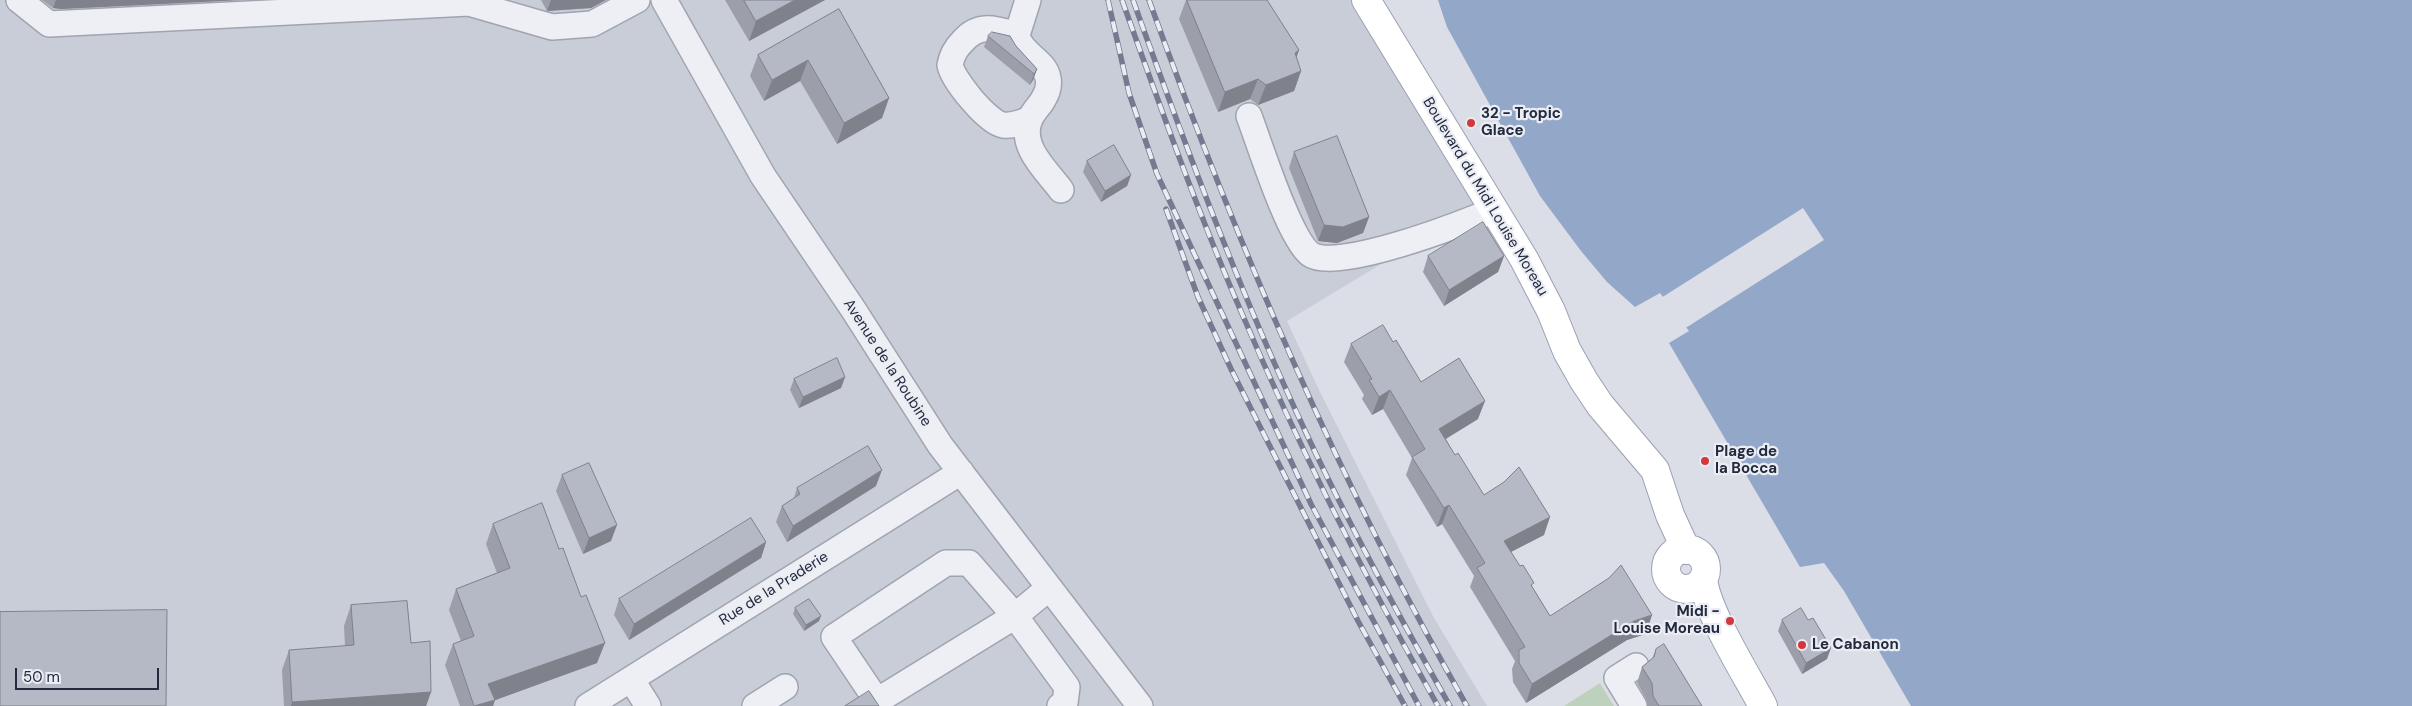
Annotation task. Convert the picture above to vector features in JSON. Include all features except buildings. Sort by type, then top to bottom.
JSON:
[{"type":"main road","name":"Boulevard du Midi Louise Moreau","points":[[1366,0],[1524,258],[1551,311],[1567,351],[1584,380],[1600,405],[1633,444],[1641,477],[1671,548],[1679,553],[1667,565],[1669,578],[1678,587],[1697,584]]},
{"type":"main road","points":[[1697,584],[1753,706]]},
{"type":"main road","points":[[1697,584],[1704,590],[1720,625],[1763,706]]},
{"type":"street","points":[[19,0],[49,24],[469,4],[524,10],[552,27],[592,24],[637,0]]},
{"type":"street","name":"Avenue de la Roubine","points":[[664,0],[763,176],[853,309],[940,444],[1140,706]]},
{"type":"street","points":[[1028,0],[1018,35],[1022,48],[1045,69],[1048,76],[1047,93],[1030,119],[1027,130],[1031,149],[1061,190]]},
{"type":"street","points":[[1018,35],[996,29],[978,29],[965,38],[954,50],[950,65],[956,79],[996,122],[1011,125],[1030,119]]},
{"type":"street","points":[[1250,116],[1289,222],[1303,249],[1311,256],[1332,260],[1385,248],[1448,230],[1494,210]]},
{"type":"street","name":"Rue de la Praderie","points":[[588,706],[961,472]]},
{"type":"street","points":[[1049,588],[1015,616],[878,704],[834,637],[946,563],[969,563],[1015,616],[1067,688],[1065,703],[1060,706]]},
{"type":"street","points":[[1634,706],[1617,678],[1636,666]]},
{"type":"street","points":[[631,679],[648,706]]},
{"type":"street","points":[[755,706],[785,687]]},
{"type":"shaded area","points":[[0,0],[1355,0],[1490,219],[1401,252],[1287,321],[1319,390],[1434,618],[1487,706],[0,706]]},
{"type":"green space","points":[[1600,683],[1614,706],[1564,706]]},
{"type":"water","points":[[1438,0],[2412,0],[2412,706],[1911,706],[1844,591],[1824,563],[1800,567],[1669,343],[1689,331],[1660,293],[1635,307],[1607,282],[1540,196],[1447,27]]},
{"type":"pier","points":[[1803,208],[1824,240],[1684,329],[1661,298]]},
{"type":"railway","points":[[1108,0],[1129,93],[1157,174],[1311,504],[1419,706]]},
{"type":"railway","points":[[1122,0],[1195,199],[1226,277],[1287,416],[1335,514],[1438,706]]},
{"type":"railway","points":[[1133,0],[1215,221],[1283,384],[1359,539],[1450,706]]},
{"type":"railway","points":[[1149,0],[1218,182],[1293,360],[1375,535],[1467,706]]},
{"type":"railway","points":[[1166,209],[1198,297],[1231,369],[1358,621],[1405,706]]},
{"type":"place","name":"32 - Tropic Glace","points":[[1471,123]]},
{"type":"place","name":"Plage de la Bocca","points":[[1705,461]]},
{"type":"place","name":"Midi - Louise Moreau","points":[[1730,621]]},
{"type":"place","name":"Le Cabanon","points":[[1802,645]]}]
